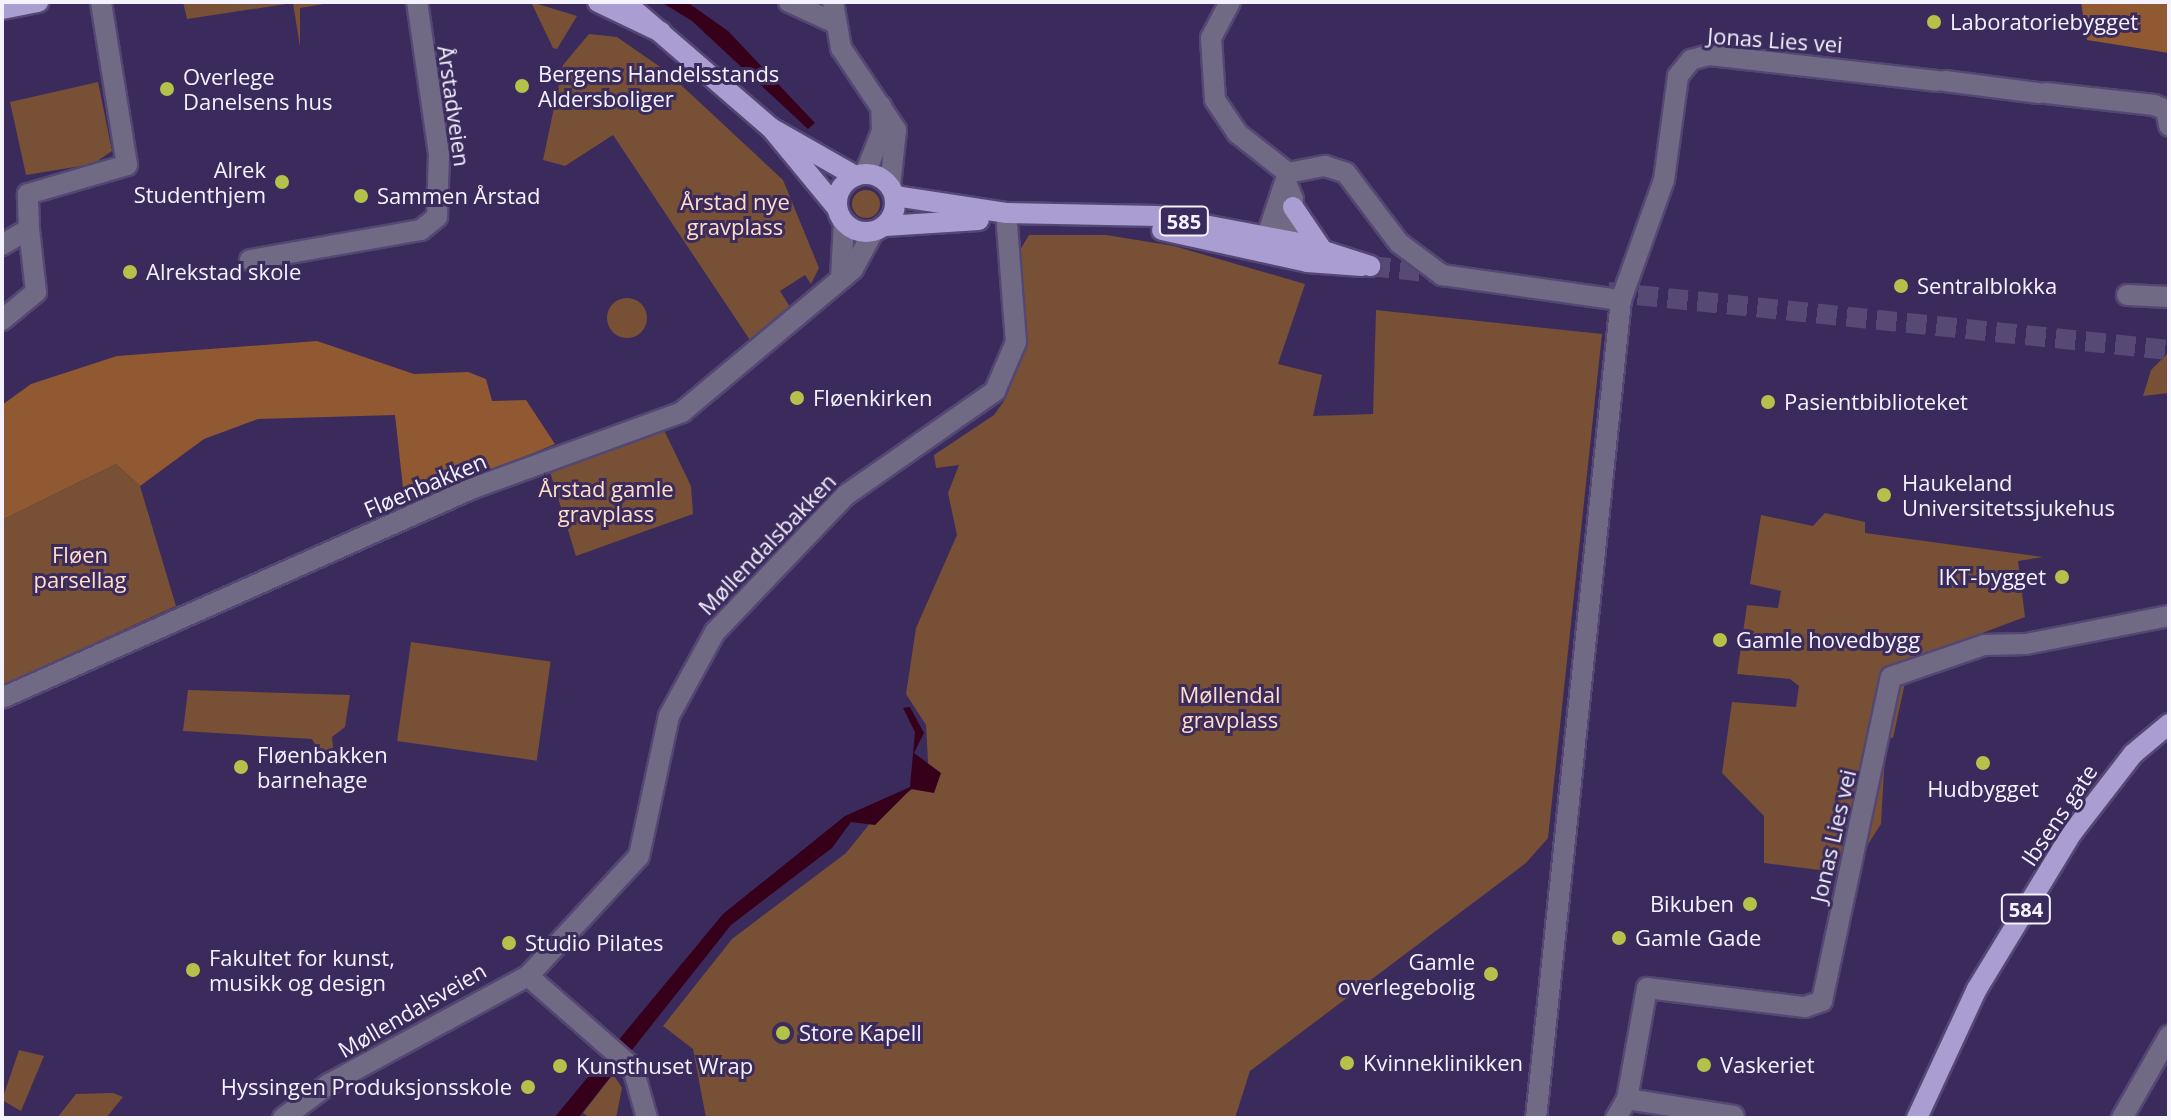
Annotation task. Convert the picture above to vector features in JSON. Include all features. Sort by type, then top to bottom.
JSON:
[{"type":"main road","points":[[2,9],[38,2]]},
{"type":"main road","name":"585","points":[[598,2],[661,32]]},
{"type":"main road","name":"585","points":[[625,2],[704,64],[771,128],[841,215],[879,229],[1006,213],[1101,214],[1321,248],[1370,266],[1276,243]]},
{"type":"main road","name":"585","points":[[771,128],[892,191],[1006,213]]},
{"type":"main road","points":[[841,215],[841,188],[860,175]]},
{"type":"main road","points":[[879,229],[892,191]]},
{"type":"main road","points":[[1293,207],[1321,248]]},
{"type":"main road","name":"Ibsens gate","points":[[1917,1118],[1977,989],[2072,833],[2133,754],[2169,724]]},
{"type":"street","points":[[2,320],[36,292],[28,194],[127,165],[101,2]]},
{"type":"street","name":"Årstadveien","points":[[250,260],[421,230],[437,217],[439,154],[417,2]]},
{"type":"street","points":[[789,2],[833,12],[841,48],[881,102],[896,130],[892,191]]},
{"type":"street","points":[[1230,2],[1211,38],[1215,100],[1237,133],[1287,179],[1293,207],[1276,243]]},
{"type":"street","name":"Jonas Lies vei","points":[[1536,1118],[1621,300],[1655,212],[1684,66],[1709,55],[2154,105],[2166,110],[2169,126]]},
{"type":"street","points":[[860,175],[882,131],[881,102]]},
{"type":"street","points":[[1287,179],[1325,166],[1346,173],[1399,243],[1442,275],[1621,300]]},
{"type":"street","points":[[1276,243],[1287,179]]},
{"type":"street","name":"Møllendalsbakken","points":[[528,976],[633,866],[654,813],[658,773],[678,692],[739,604],[846,495],[995,391],[1016,342],[1006,213]]},
{"type":"street","points":[[841,215],[841,278]]},
{"type":"street","points":[[2,245],[29,229]]},
{"type":"street","name":"Fløenbakken","points":[[2,698],[471,489],[682,412],[716,391],[841,278],[879,229]]},
{"type":"street","points":[[2127,295],[2169,297]]},
{"type":"street","name":"Jonas Lies vei","points":[[1616,1118],[1627,1099],[1647,988],[1805,1007],[1822,1001],[1891,677],[1984,645],[2026,644],[2169,616]]},
{"type":"street","points":[[528,976],[618,1054],[641,1080],[647,1118]]},
{"type":"street","name":"Møllendalsveien","points":[[283,1118],[329,1084],[528,976]]},
{"type":"street","points":[[2122,1118],[2169,1036]]},
{"type":"street","points":[[1627,1099],[1734,1116]]},
{"type":"green space","points":[[183,2],[336,2],[300,8],[300,47],[293,3],[187,19]]},
{"type":"green space","points":[[531,2],[577,16],[557,49],[553,48]]},
{"type":"green space","name":"Årstad nye gravplass","points":[[589,34],[617,37],[666,71],[783,180],[819,268],[811,284],[805,275],[780,291],[790,307],[750,340],[613,135],[565,166],[543,160],[563,65]]},
{"type":"green space","points":[[98,82],[112,151],[93,164],[26,175],[10,102]]},
{"type":"green space","points":[[866,190],[876,194],[880,204],[876,214],[866,218],[856,214],[852,204],[856,194]]},
{"type":"green space","name":"Møllendal gravplass","points":[[1029,235],[1106,235],[1174,246],[1305,284],[1278,364],[1322,375],[1313,416],[1373,414],[1376,310],[1602,334],[1548,838],[1526,863],[1250,1071],[1235,1118],[706,1118],[693,1049],[663,1026],[732,939],[846,853],[880,811],[914,788],[928,762],[926,725],[906,694],[916,628],[957,535],[948,493],[959,465],[936,468],[934,455],[994,415],[1006,398],[1025,346],[1020,250]]},
{"type":"green space","points":[[627,298],[641,304],[647,318],[641,332],[627,338],[613,332],[607,318],[613,304]]},
{"type":"green space","points":[[2169,352],[2169,393],[2143,396],[2151,370]]},
{"type":"green space","name":"Årstad gamle gravplass","points":[[664,430],[691,486],[693,514],[576,556],[550,472]]},
{"type":"green space","name":"Fløen parsellag","points":[[116,464],[140,486],[176,606],[2,685],[2,520]]},
{"type":"green space","points":[[1825,513],[1865,522],[1865,533],[2043,557],[2018,561],[2025,617],[1910,660],[1893,738],[1886,737],[1881,824],[1858,860],[1835,872],[1764,863],[1764,816],[1722,773],[1732,702],[1796,707],[1799,686],[1790,679],[1737,674],[1747,605],[1778,608],[1781,591],[1750,584],[1761,515],[1813,526]]},
{"type":"green space","points":[[411,642],[551,662],[537,761],[397,741]]},
{"type":"green space","points":[[188,690],[350,695],[345,727],[332,737],[334,757],[324,760],[312,739],[183,731]]},
{"type":"green space","points":[[19,1050],[44,1056],[21,1111],[2,1100]]},
{"type":"green space","points":[[613,1074],[622,1088],[616,1118],[590,1118],[583,1113]]},
{"type":"green space","points":[[113,1093],[123,1097],[106,1118],[57,1118],[76,1094]]},
{"type":"shaded area","points":[[661,2],[687,2],[728,31],[815,123],[808,129],[692,21]]},
{"type":"shaded area","points":[[2081,2],[2169,2],[2169,53],[2087,40]]},
{"type":"shaded area","points":[[317,341],[414,374],[468,372],[486,379],[492,401],[526,400],[555,444],[405,506],[395,415],[258,419],[204,439],[140,486],[116,464],[2,520],[2,405],[31,384],[117,356]]},
{"type":"shaded area","points":[[910,707],[924,733],[914,753],[941,773],[934,793],[911,789],[875,825],[851,822],[832,848],[731,925],[578,1118],[554,1118],[723,914],[845,816],[910,787],[915,732],[903,708]]},
{"type":"tunnel","points":[[1370,266],[1445,274]]},
{"type":"tunnel","points":[[1608,292],[2169,350]]},
{"type":"place","name":"Laboratoriebygget","points":[[1934,22]]},
{"type":"place","name":"Bergens Handelsstands Aldersboliger","points":[[522,86]]},
{"type":"place","name":"Overlege Danelsens hus","points":[[167,89]]},
{"type":"place","name":"Alrek Studenthjem","points":[[282,182]]},
{"type":"place","name":"Sammen Årstad","points":[[361,196]]},
{"type":"place","name":"Alrekstad skole","points":[[130,272]]},
{"type":"place","name":"Sentralblokka","points":[[1901,286]]},
{"type":"place","name":"Fløenkirken","points":[[797,398]]},
{"type":"place","name":"Pasientbiblioteket","points":[[1768,402]]},
{"type":"place","name":"Haukeland Universitetssjukehus","points":[[1884,495]]},
{"type":"place","name":"IKT-bygget","points":[[2062,577]]},
{"type":"place","name":"Gamle hovedbygg","points":[[1720,640]]},
{"type":"place","name":"Hudbygget","points":[[1983,763]]},
{"type":"place","name":"Fløenbakken barnehage","points":[[241,767]]},
{"type":"place","name":"Bikuben","points":[[1750,904]]},
{"type":"place","name":"Gamle Gade","points":[[1619,938]]},
{"type":"place","name":"Studio Pilates","points":[[509,943]]},
{"type":"place","name":"Fakultet for kunst, musikk og design","points":[[193,970]]},
{"type":"place","name":"Gamle overlegebolig","points":[[1491,974]]},
{"type":"place","name":"Store Kapell","points":[[783,1033]]},
{"type":"place","name":"Kvinneklinikken","points":[[1347,1063]]},
{"type":"place","name":"Vaskeriet","points":[[1704,1065]]},
{"type":"place","name":"Kunsthuset Wrap","points":[[560,1066]]},
{"type":"place","name":"Hyssingen Produksjonsskole","points":[[528,1087]]}]
